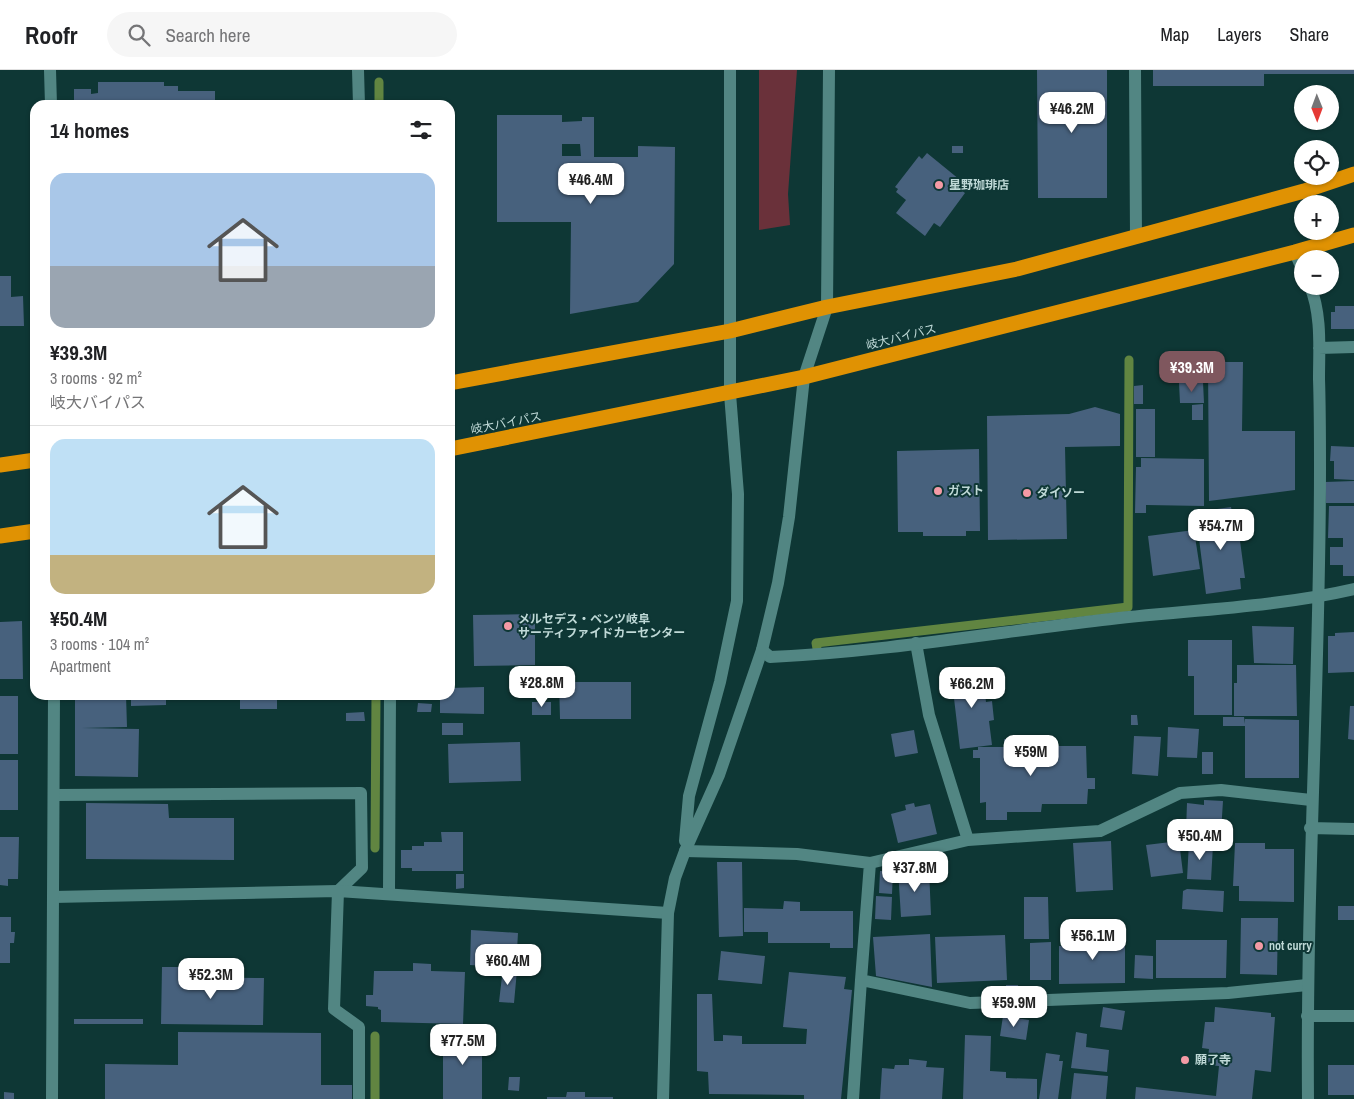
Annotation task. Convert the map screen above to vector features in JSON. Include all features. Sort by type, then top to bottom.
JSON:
[{"type":"highway","points":[[455,382],[730,331],[827,307],[1017,269],[1304,191],[1354,174]]},
{"type":"highway","name":"岐大バイパス","points":[[1302,250],[1354,235]]},
{"type":"highway","name":"岐大バイパス","points":[[455,448],[730,394],[804,377],[1294,252]]},
{"type":"highway","points":[[0,465],[30,461]]},
{"type":"highway","points":[[0,536],[30,531]]},
{"type":"street","points":[[50,70],[50,100]]},
{"type":"street","points":[[358,70],[359,100]]},
{"type":"street","points":[[685,851],[689,796],[720,682],[737,602],[738,494],[730,394],[730,70]]},
{"type":"street","points":[[663,1099],[668,913],[675,878],[685,851],[719,776],[762,650],[778,583],[789,517],[804,377],[827,307],[829,70]]},
{"type":"street","points":[[1135,70],[1136,237]]},
{"type":"street","points":[[1308,1099],[1307,985],[1310,828],[1320,597],[1320,348],[1317,303],[1314,295]]},
{"type":"street","points":[[1320,348],[1354,346]]},
{"type":"street","points":[[762,650],[770,658],[916,643],[1129,617],[1320,597],[1354,589]]},
{"type":"street","points":[[916,643],[929,715],[968,840]]},
{"type":"street","points":[[52,1099],[54,700]]},
{"type":"street","points":[[390,700],[390,893]]},
{"type":"street","points":[[685,851],[796,854],[870,863],[968,840],[1100,831],[1180,793],[1220,790],[1311,800]]},
{"type":"street","points":[[54,795],[361,793],[362,868],[338,891],[334,1009],[359,1027],[359,1099]]},
{"type":"street","points":[[1310,828],[1354,829]]},
{"type":"street","points":[[853,1099],[870,863]]},
{"type":"street","points":[[53,898],[338,891],[668,913]]},
{"type":"street","points":[[861,980],[970,1003],[1228,993],[1307,985]]},
{"type":"street","points":[[1307,1016],[1354,1016]]},
{"type":"shaded area","points":[[759,70],[797,70],[788,194],[790,225],[759,230]]},
{"type":"building","points":[[1037,70],[1107,70],[1107,198],[1038,198]]},
{"type":"building","points":[[1153,70],[1354,70],[1354,74],[1264,74],[1264,86],[1153,86]]},
{"type":"building","points":[[98,82],[164,82],[164,86],[178,86],[178,91],[215,91],[215,100],[74,100],[74,89],[91,89],[91,94],[98,93]]},
{"type":"building","points":[[497,115],[562,115],[562,122],[582,121],[582,117],[594,117],[594,157],[638,157],[638,146],[675,147],[674,264],[638,302],[570,314],[571,222],[497,222]],"holes":[[[562,144],[580,144],[581,156],[562,156]]]},
{"type":"building","points":[[952,146],[963,146],[963,153],[952,153]]},
{"type":"building","points":[[927,153],[965,184],[961,190],[965,193],[940,227],[934,223],[925,236],[896,213],[906,200],[896,192],[898,189],[895,187],[919,156],[922,159]]},
{"type":"building","points":[[0,276],[11,276],[11,297],[23,296],[24,326],[0,326]]},
{"type":"building","points":[[1335,306],[1354,306],[1354,329],[1331,329],[1331,312],[1335,312]]},
{"type":"building","points":[[1208,362],[1243,362],[1242,431],[1295,431],[1295,490],[1209,501]]},
{"type":"building","points":[[1203,382],[1204,403],[1180,403],[1179,383]]},
{"type":"building","points":[[1143,385],[1143,404],[1134,404],[1134,386]]},
{"type":"building","points":[[1203,404],[1203,420],[1192,420],[1192,405]]},
{"type":"building","name":"ダイソー","points":[[1095,407],[1120,414],[1120,446],[1065,447],[1067,539],[988,540],[987,416],[1069,414]]},
{"type":"building","points":[[1136,409],[1155,409],[1155,457],[1136,457]]},
{"type":"building","points":[[1331,446],[1354,447],[1354,480],[1334,479],[1334,461],[1330,461]]},
{"type":"building","name":"ガスト","points":[[979,449],[980,531],[966,531],[966,536],[923,536],[923,532],[898,532],[897,451]]},
{"type":"building","points":[[1141,458],[1204,459],[1204,506],[1146,505],[1146,513],[1135,513],[1136,467],[1141,467]]},
{"type":"building","points":[[1354,481],[1354,503],[1326,503],[1325,482]]},
{"type":"building","points":[[1329,506],[1354,506],[1354,576],[1343,576],[1343,565],[1330,565],[1330,547],[1343,547],[1343,538],[1328,538]]},
{"type":"building","points":[[1231,507],[1232,512],[1236,511],[1245,578],[1240,578],[1241,589],[1206,594],[1196,515],[1218,512],[1217,509]]},
{"type":"building","points":[[1194,530],[1200,569],[1153,576],[1148,536]]},
{"type":"building","points":[[535,614],[535,665],[474,666],[473,615]]},
{"type":"building","points":[[22,621],[23,679],[0,679],[0,622]]},
{"type":"building","points":[[1252,626],[1294,627],[1293,664],[1254,663]]},
{"type":"building","points":[[1354,632],[1354,672],[1328,673],[1328,636],[1335,636],[1335,633]]},
{"type":"building","points":[[1188,640],[1232,640],[1232,715],[1194,715],[1194,676],[1188,676]]},
{"type":"building","points":[[1237,665],[1296,665],[1297,716],[1234,716],[1234,683],[1237,683]]},
{"type":"building","points":[[982,669],[986,702],[992,701],[994,720],[989,721],[992,745],[960,749],[951,673]]},
{"type":"building","points":[[559,682],[631,682],[631,719],[560,719]]},
{"type":"building","points":[[484,687],[484,714],[440,713],[440,700],[455,700],[455,688]]},
{"type":"building","points":[[0,696],[18,696],[18,754],[0,754]]},
{"type":"building","points":[[75,700],[126,700],[127,727],[82,728],[139,729],[138,777],[75,776]]},
{"type":"building","points":[[131,700],[166,700],[166,705],[131,706]]},
{"type":"building","points":[[240,700],[277,700],[277,709],[240,709]]},
{"type":"building","points":[[532,702],[551,702],[551,715],[532,715]]},
{"type":"building","points":[[418,703],[432,704],[431,712],[417,712]]},
{"type":"building","points":[[1350,706],[1354,706],[1354,740],[1348,739]]},
{"type":"building","points":[[364,712],[365,721],[346,721],[346,713]]},
{"type":"building","points":[[1131,715],[1137,715],[1138,725],[1131,725]]},
{"type":"building","points":[[1223,717],[1244,717],[1245,724],[1245,719],[1299,720],[1299,778],[1245,778],[1245,726],[1223,726]]},
{"type":"building","points":[[442,723],[463,723],[463,735],[442,735]]},
{"type":"building","points":[[1168,727],[1199,729],[1197,758],[1167,757]]},
{"type":"building","points":[[914,730],[918,753],[895,757],[891,734]]},
{"type":"building","points":[[1134,736],[1161,737],[1158,776],[1132,774]]},
{"type":"building","points":[[1004,739],[1033,739],[1033,742],[1048,742],[1048,746],[1086,746],[1087,778],[1095,778],[1095,789],[1088,789],[1087,804],[1042,804],[1041,812],[1007,812],[1007,820],[986,820],[986,802],[980,803],[980,758],[973,758],[973,750],[978,750],[978,747],[1005,747]]},
{"type":"building","points":[[520,742],[521,781],[449,783],[448,744]]},
{"type":"building","points":[[1202,752],[1213,752],[1213,774],[1202,774]]},
{"type":"building","points":[[0,760],[18,760],[18,810],[0,810]]},
{"type":"building","points":[[1204,800],[1223,801],[1221,832],[1215,832],[1214,840],[1188,839],[1188,831],[1186,831],[1187,803],[1204,805]]},
{"type":"building","points":[[86,803],[168,804],[169,818],[234,818],[234,860],[86,859]]},
{"type":"building","points":[[914,803],[915,807],[930,804],[937,834],[898,843],[891,814],[906,810],[905,805]]},
{"type":"building","points":[[441,832],[463,832],[463,871],[412,871],[412,868],[401,868],[401,850],[412,850],[412,846],[424,846],[424,842],[442,842]]},
{"type":"building","points":[[0,837],[19,837],[18,879],[8,879],[8,886],[0,885]]},
{"type":"building","points":[[1111,841],[1113,890],[1076,892],[1073,843]]},
{"type":"building","points":[[1179,841],[1183,873],[1151,877],[1146,845]]},
{"type":"building","points":[[1189,842],[1213,845],[1211,880],[1187,879]]},
{"type":"building","points":[[1235,843],[1265,843],[1265,849],[1294,849],[1294,902],[1239,901],[1239,886],[1233,886]]},
{"type":"building","points":[[717,862],[742,862],[743,936],[719,937]]},
{"type":"building","points":[[929,869],[931,915],[901,917],[898,870]]},
{"type":"building","points":[[880,871],[893,871],[892,894],[879,893]]},
{"type":"building","points":[[456,874],[464,874],[464,888],[456,889]]},
{"type":"building","points":[[1187,889],[1224,891],[1223,912],[1182,909],[1183,891]]},
{"type":"building","points":[[876,896],[892,897],[891,920],[875,919]]},
{"type":"building","points":[[1024,897],[1048,897],[1049,939],[1024,939]]},
{"type":"building","points":[[784,901],[800,902],[800,911],[853,911],[853,948],[830,948],[830,943],[768,943],[768,932],[744,932],[744,908],[783,909]]},
{"type":"building","points":[[1338,906],[1354,906],[1354,920],[1338,920]]},
{"type":"building","points":[[0,917],[11,917],[11,932],[15,932],[14,943],[10,943],[10,963],[0,963]]},
{"type":"building","name":"not curry","points":[[1241,918],[1278,918],[1277,975],[1240,974]]},
{"type":"building","points":[[471,930],[518,933],[516,968],[470,965]]},
{"type":"building","points":[[930,934],[932,987],[876,976],[873,937]]},
{"type":"building","points":[[1005,935],[1007,980],[937,983],[935,937]]},
{"type":"building","points":[[1067,937],[1125,937],[1125,983],[1059,984],[1059,946],[1067,946]]},
{"type":"building","points":[[1156,940],[1227,940],[1226,978],[1156,978]]},
{"type":"building","points":[[1051,942],[1051,980],[1030,980],[1030,943]]},
{"type":"building","points":[[721,951],[765,956],[762,984],[718,980]]},
{"type":"building","points":[[1135,955],[1153,956],[1153,979],[1134,978]]},
{"type":"building","points":[[413,963],[431,964],[431,971],[465,972],[463,1024],[381,1022],[381,1010],[378,1007],[366,1006],[366,995],[373,995],[374,971],[413,971]]},
{"type":"building","points":[[162,967],[184,967],[184,977],[264,978],[263,1025],[161,1024]]},
{"type":"building","points":[[503,968],[517,970],[514,1003],[499,1002]]},
{"type":"building","points":[[789,972],[846,977],[844,989],[852,990],[841,1099],[804,1099],[804,1095],[709,1094],[708,1072],[697,1071],[697,994],[712,994],[714,1041],[723,1041],[723,1035],[742,1036],[742,1044],[806,1044],[807,1029],[783,1027]]},
{"type":"building","points":[[1006,985],[1018,985],[1019,992],[1006,992]]},
{"type":"building","points":[[1103,1007],[1125,1011],[1122,1030],[1100,1027]]},
{"type":"building","points":[[1215,1007],[1271,1013],[1271,1017],[1275,1017],[1271,1072],[1255,1070],[1252,1099],[1135,1099],[1136,1087],[1216,1096],[1219,1066],[1207,1065],[1209,1049],[1202,1048],[1205,1022],[1214,1022]]},
{"type":"building","points":[[1003,1016],[1029,1020],[1026,1040],[1000,1036]]},
{"type":"building","points":[[74,1019],[143,1019],[143,1024],[74,1024]]},
{"type":"building","points":[[178,1032],[321,1033],[321,1085],[352,1085],[352,1099],[105,1099],[105,1064],[178,1065]]},
{"type":"building","points":[[1076,1032],[1087,1034],[1086,1047],[1109,1050],[1107,1072],[1071,1068]]},
{"type":"building","points":[[443,1033],[482,1033],[482,1099],[443,1099]]},
{"type":"building","points":[[965,1035],[991,1036],[990,1071],[1006,1072],[1006,1078],[1037,1079],[1037,1099],[963,1099]]},
{"type":"building","points":[[1046,1053],[1060,1055],[1059,1061],[1063,1061],[1058,1099],[1039,1099]]},
{"type":"building","points":[[909,1059],[927,1061],[926,1067],[944,1068],[942,1099],[880,1099],[882,1068],[894,1069],[895,1065],[909,1065]]},
{"type":"building","points":[[1328,1065],[1354,1065],[1354,1095],[1328,1095]]},
{"type":"building","points":[[1074,1073],[1108,1076],[1106,1099],[1071,1099]]},
{"type":"building","points":[[509,1077],[520,1077],[519,1091],[508,1090]]},
{"type":"building","points":[[4,1092],[14,1093],[14,1099],[4,1099]]},
{"type":"building","points":[[567,1092],[585,1092],[585,1097],[613,1097],[613,1099],[547,1099],[547,1097],[566,1097]]},
{"type":"waterway","points":[[379,82],[379,100]]},
{"type":"waterway","points":[[818,654],[816,643],[1128,607],[1129,360]]},
{"type":"waterway","points":[[375,848],[376,700]]},
{"type":"waterway","points":[[375,1036],[375,1099]]},
{"type":"place","name":"星野珈琲店","points":[[939,185]]},
{"type":"place","name":"ガスト","points":[[938,491]]},
{"type":"place","name":"ダイソー","points":[[1027,493]]},
{"type":"place","name":"メルセデス・ベンツ岐阜 サーティファイドカーセンター","points":[[508,626]]},
{"type":"place","name":"not curry","points":[[1259,946]]},
{"type":"place","name":"願了寺","points":[[1185,1060]]}]
